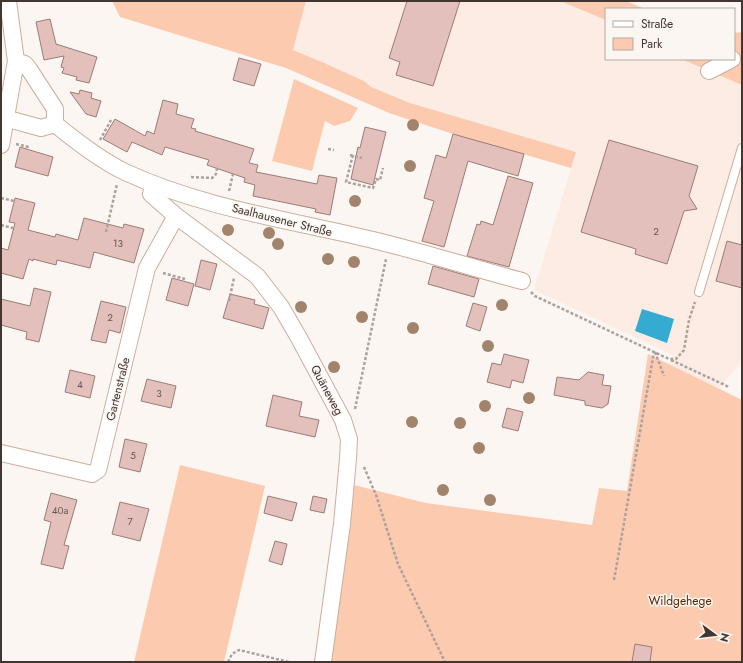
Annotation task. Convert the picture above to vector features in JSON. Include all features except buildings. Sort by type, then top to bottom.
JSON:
[{"type":"street","points":[[6,144],[4,118],[16,61],[8,1]]},
{"type":"street","points":[[709,71],[731,60]]},
{"type":"street","points":[[4,118],[41,128],[56,124],[55,108],[25,64],[16,61]]},
{"type":"street","name":"Saalhausener Straße","points":[[56,124],[75,141],[118,168],[154,184],[243,211],[389,244],[522,281]]},
{"type":"street","name":"Quäneweg","points":[[154,184],[151,194],[176,216],[258,276],[269,290],[299,338],[343,420],[349,439],[342,524],[324,662]]},
{"type":"street","name":"Gartenstraße","points":[[1,454],[92,474],[98,470],[147,268],[176,216]]},
{"type":"lane","points":[[699,292],[742,148]]},
{"type":"path","points":[[97,144],[112,120]]},
{"type":"path","points":[[6,144],[29,147]]},
{"type":"path","points":[[328,149],[334,150]]},
{"type":"path","points":[[362,158],[352,155],[346,182],[374,188],[376,179],[380,180],[383,168]]},
{"type":"path","points":[[191,176],[212,178],[217,168]]},
{"type":"path","points":[[106,232],[118,183]]},
{"type":"path","points":[[1,198],[14,201]]},
{"type":"path","points":[[1,225],[13,228]]},
{"type":"path","points":[[349,439],[389,244]]},
{"type":"path","points":[[159,272],[185,278]]},
{"type":"path","points":[[229,301],[235,274]]},
{"type":"path","points":[[522,281],[534,296],[729,387]]},
{"type":"path","points":[[669,359],[676,359],[684,350],[689,320],[699,292]]},
{"type":"path","points":[[654,351],[664,376]]},
{"type":"path","points":[[614,580],[654,351]]},
{"type":"path","points":[[361,462],[376,494],[398,564],[445,662]]},
{"type":"path","points":[[228,662],[232,654],[239,650],[289,662]]},
{"type":"shaded area","points":[[306,1],[560,1],[605,20],[605,60],[683,60],[742,85],[742,362],[726,380],[721,390],[669,365],[673,355],[534,290],[576,152],[410,103],[371,87],[364,81],[293,50]]},
{"type":"green space","points":[[112,1],[306,1],[293,50],[364,81],[371,87],[410,103],[576,152],[571,168],[453,134],[389,113],[286,68],[120,17]]},
{"type":"green space","points":[[560,1],[626,1],[643,8],[605,8],[605,20]]},
{"type":"green space","points":[[742,32],[742,85],[683,60],[735,60],[735,33]]},
{"type":"green space","points":[[294,79],[358,108],[350,121],[334,126],[325,121],[312,171],[272,161]]},
{"type":"green space","name":"Wildgehege","points":[[648,354],[742,400],[742,662],[330,662],[354,485],[426,503],[592,525],[599,488],[627,491]]},
{"type":"green space","points":[[180,465],[265,486],[224,662],[134,662]]},
{"type":"water","points":[[642,309],[674,319],[667,343],[635,331]]}]
